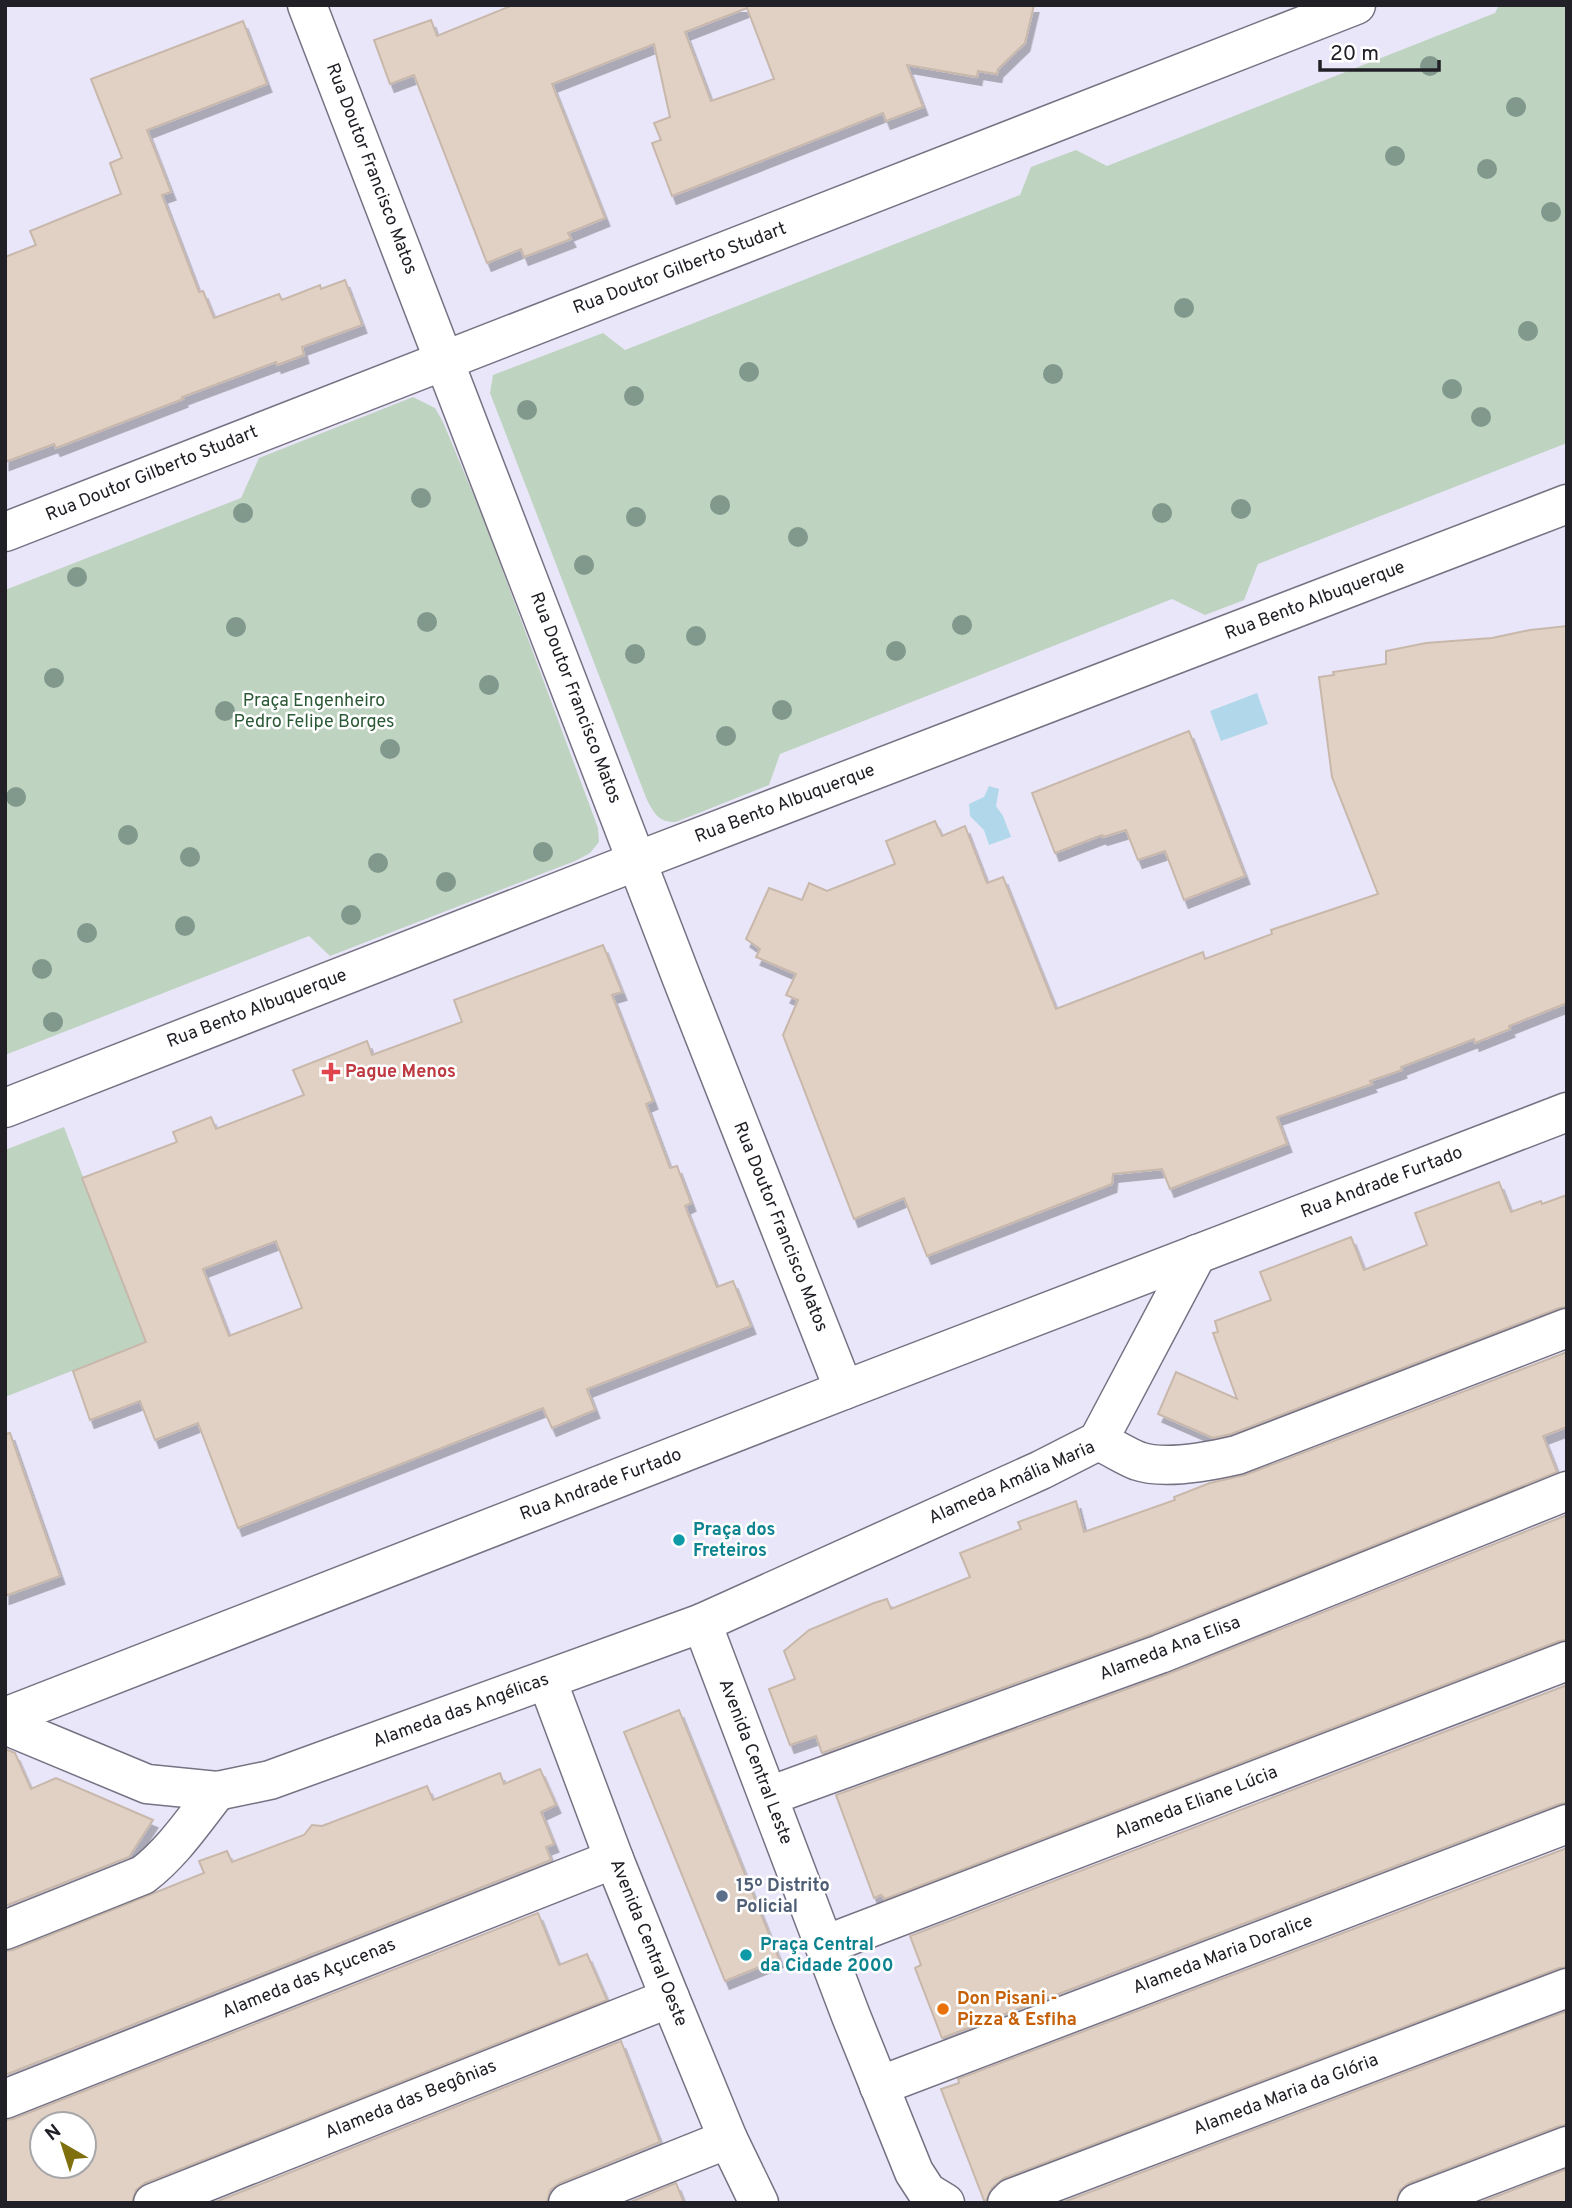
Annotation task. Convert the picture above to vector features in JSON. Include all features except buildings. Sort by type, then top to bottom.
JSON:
[{"type":"street","name":"Rua Doutor Francisco Matos","points":[[307,5],[844,1390]]},
{"type":"street","name":"Rua Doutor Gilberto Studart","points":[[5,533],[1356,5]]},
{"type":"street","name":"Rua Bento Albuquerque","points":[[5,1108],[1567,504]]},
{"type":"street","name":"Rua Andrade Furtado","points":[[5,1717],[1567,1112]]},
{"type":"street","points":[[1098,1441],[1198,1254]]},
{"type":"street","name":"Alameda Amália Maria","points":[[702,1623],[1041,1470],[1098,1441],[1140,1462],[1204,1462],[1237,1455],[1567,1328]]},
{"type":"street","name":"Alameda Ana Elisa","points":[[769,1796],[1160,1654],[1567,1491]]},
{"type":"street","name":"Alameda das Angélicas","points":[[5,1725],[147,1784],[217,1791],[270,1780],[702,1623]]},
{"type":"street","name":"Avenida Central Leste","points":[[702,1623],[914,2172],[927,2192],[946,2203]]},
{"type":"street","name":"Alameda Eliane Lúcia","points":[[825,1945],[1567,1661]]},
{"type":"street","name":"Avenida Central Oeste","points":[[547,1680],[670,1998],[728,2139],[759,2203]]},
{"type":"street","points":[[5,1930],[144,1875],[176,1844],[217,1791]]},
{"type":"street","name":"Alameda Maria Doralice","points":[[879,2086],[1567,1824]]},
{"type":"street","name":"Alameda das Açucenas","points":[[5,2099],[614,1859]]},
{"type":"street","name":"Alameda Maria da Glória","points":[[1007,2203],[1025,2193],[1567,1989]]},
{"type":"street","name":"Alameda das Begônias","points":[[153,2203],[670,1998]]},
{"type":"street","points":[[568,2203],[728,2139]]},
{"type":"street","points":[[1417,2203],[1567,2146]]},
{"type":"green space","points":[[1499,5],[1567,5],[1567,443],[1258,564],[1244,600],[1205,615],[1172,599],[780,754],[769,785],[676,822],[658,817],[647,800],[490,393],[493,375],[603,333],[625,350],[1020,195],[1031,167],[1076,150],[1107,166],[1495,13]]},
{"type":"green space","name":"Praça Engenheiro Pedro Felipe Borges","points":[[413,397],[435,408],[484,520],[598,828],[599,842],[590,853],[575,861],[330,956],[309,936],[5,1055],[5,590],[241,498],[259,458]]},
{"type":"green space","points":[[64,1127],[146,1342],[5,1397],[5,1150]]},
{"type":"water","points":[[1257,693],[1268,724],[1221,741],[1210,711]]},
{"type":"water","points":[[989,786],[999,789],[996,806],[1011,837],[989,845],[984,830],[970,816],[969,804],[984,797]]},
{"type":"place","name":"Pague Menos","points":[[331,1072]]},
{"type":"place","name":"Praça dos Freteiros","points":[[679,1540]]},
{"type":"place","name":"15º Distrito Policial","points":[[722,1896]]},
{"type":"place","name":"Praça Central da Cidade 2000","points":[[746,1955]]},
{"type":"place","name":"Don Pisani - Pizza & Esfiha","points":[[943,2009]]}]
